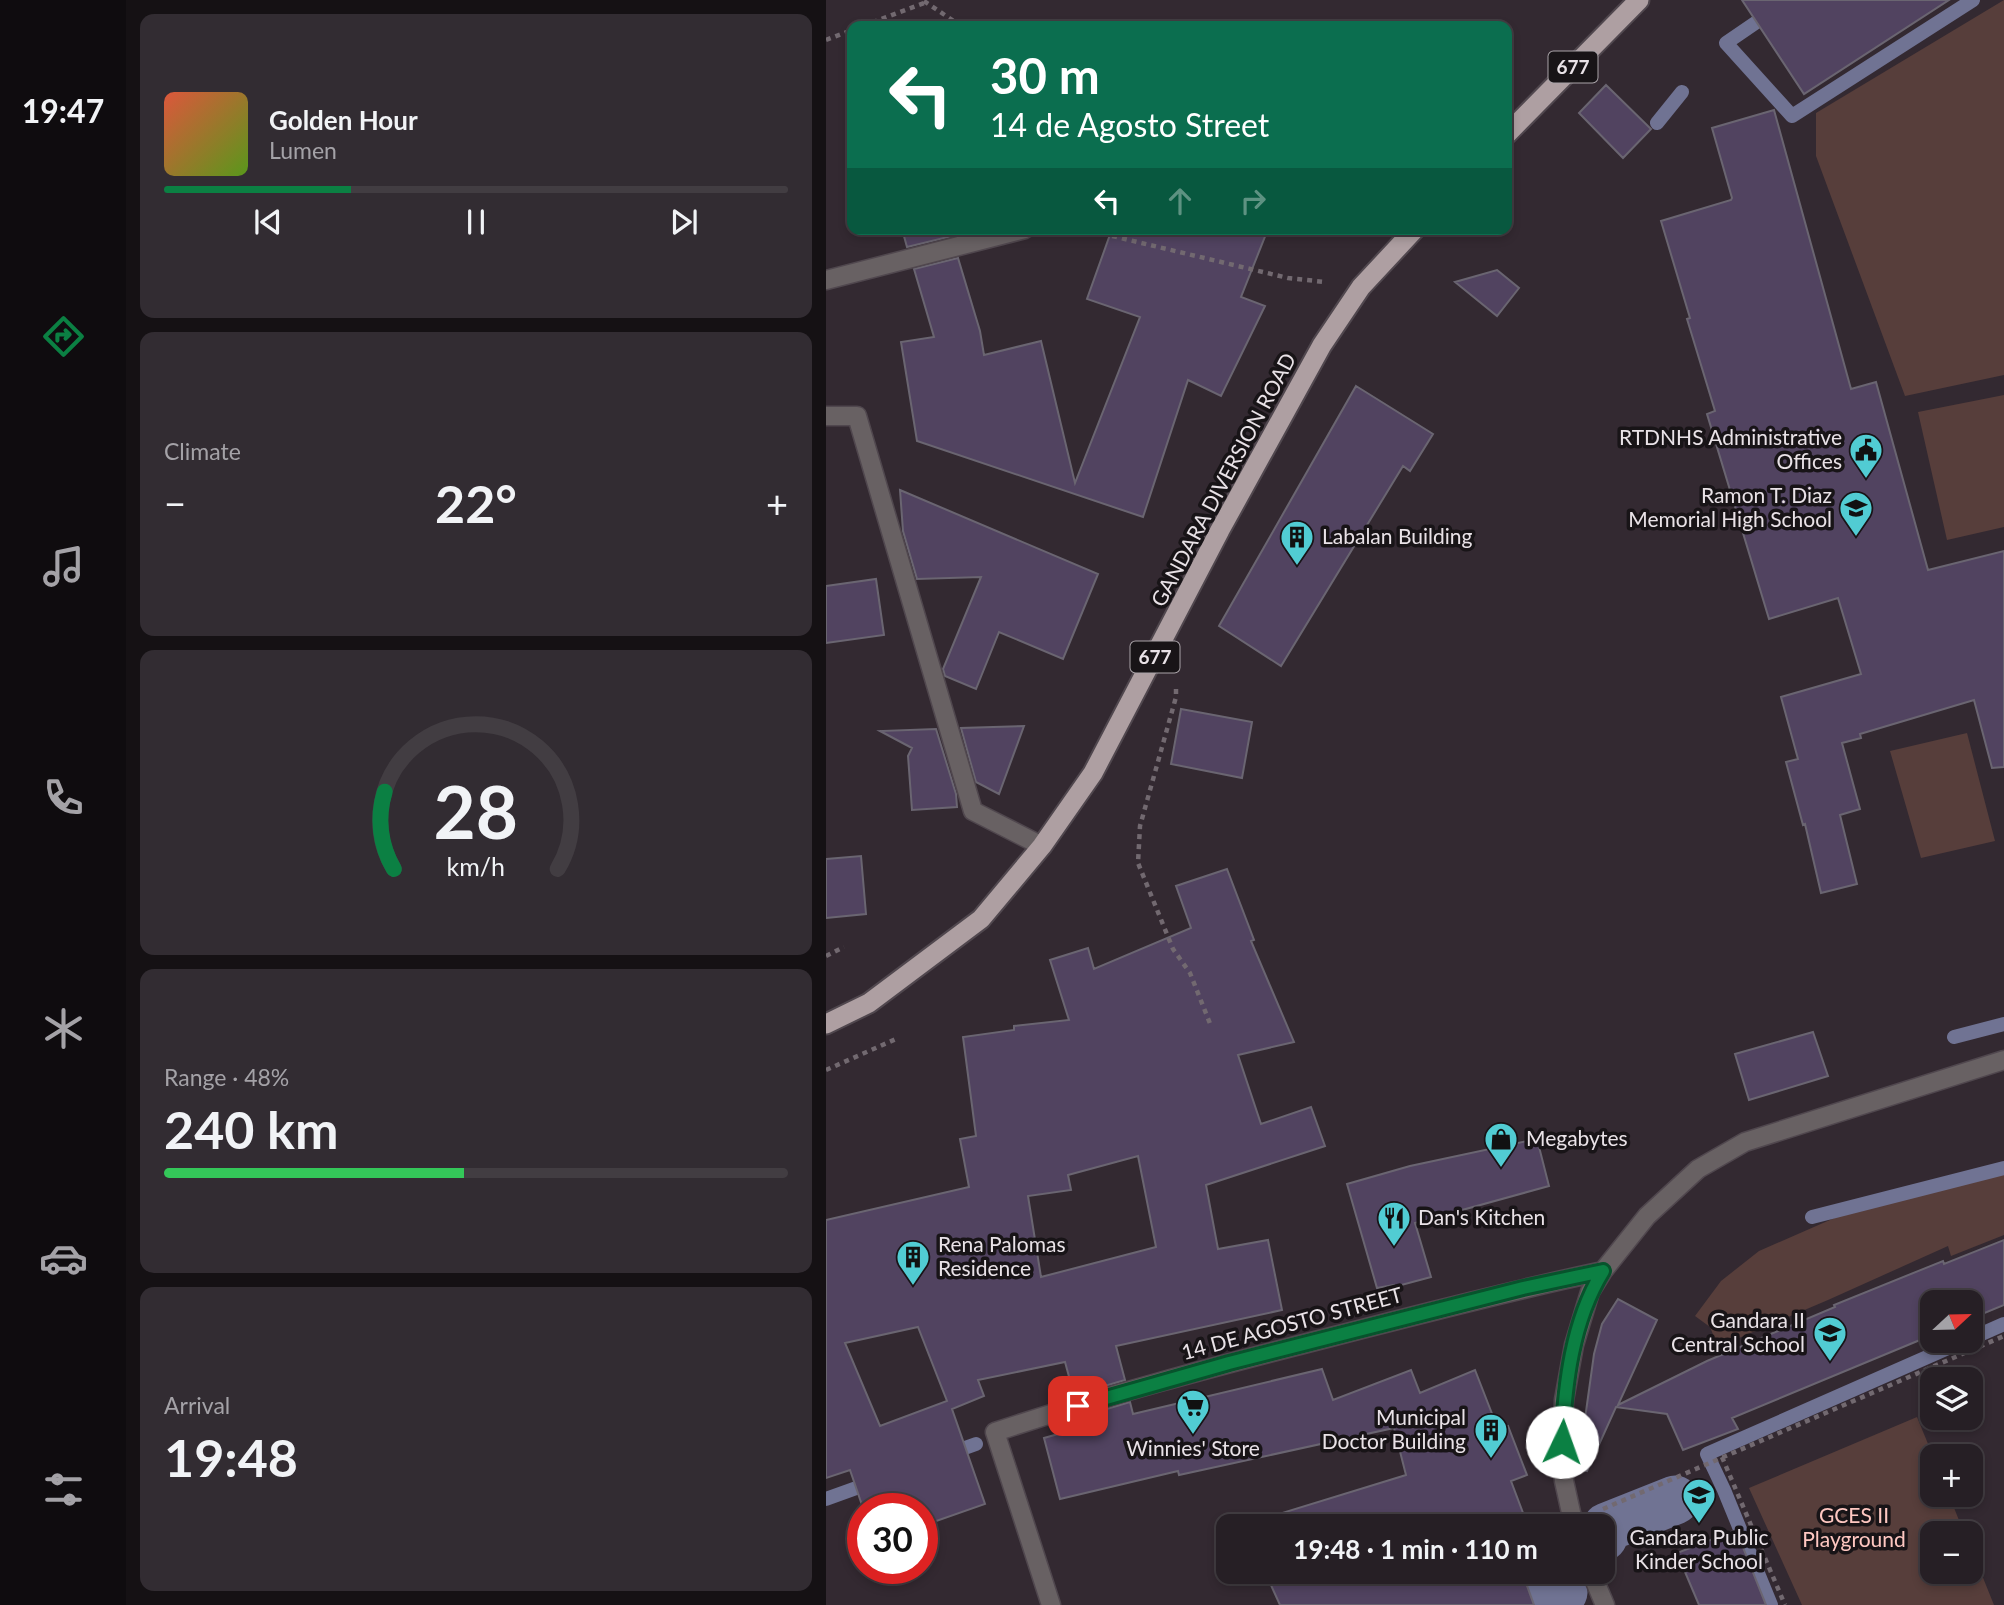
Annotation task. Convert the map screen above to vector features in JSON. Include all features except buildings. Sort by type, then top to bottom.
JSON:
[{"type":"highway","name":"677","points":[[1512,129],[1639,0]]},
{"type":"highway","name":"GANDARA DIVERSION ROAD","points":[[826,1024],[869,1003],[981,919],[1042,846],[1093,774],[1220,530],[1315,356],[1361,287],[1409,235]]},
{"type":"street","points":[[826,280],[1002,235]]},
{"type":"street","points":[[826,415],[857,416],[973,811],[1042,846]]},
{"type":"street","points":[[1572,1514],[1563,1468],[1562,1442],[1564,1400],[1574,1345],[1590,1292],[1603,1271],[1647,1216],[1678,1186],[1710,1162],[1745,1142],[2004,1060]]},
{"type":"street","name":"14 DE AGOSTO STREET","points":[[1051,1605],[995,1432],[1102,1398],[1229,1363],[1523,1288],[1603,1271]]},
{"type":"street","points":[[1596,1584],[1605,1605]]},
{"type":"path","points":[[875,21],[924,1],[954,21]]},
{"type":"path","points":[[826,40],[847,32]]},
{"type":"path","points":[[1108,235],[1288,278],[1361,287]]},
{"type":"path","points":[[1176,684],[1176,697],[1164,746],[1140,826],[1138,863],[1172,949],[1190,973],[1211,1026]]},
{"type":"path","points":[[826,956],[844,947]]},
{"type":"path","points":[[826,1070],[896,1039]]},
{"type":"path","points":[[1596,1514],[2004,1336]]},
{"type":"path","points":[[1722,1457],[1785,1605]]},
{"type":"green space","points":[[2004,0],[2004,375],[1905,396],[1816,156],[1816,113]]},
{"type":"green space","points":[[2004,395],[2004,527],[1947,540],[1918,412]]},
{"type":"green space","points":[[1967,733],[1995,841],[1921,858],[1890,751]]},
{"type":"green space","points":[[2004,1174],[2004,1235],[1951,1256],[1948,1246],[1718,1347],[1710,1327],[1695,1316],[1721,1281],[1759,1251],[1839,1216]]},
{"type":"green space","name":"GCES II Playground","points":[[1917,1417],[1920,1430],[1928,1444],[1920,1444],[1920,1507],[1954,1507],[1959,1521],[1920,1521],[1920,1584],[1983,1584],[1983,1578],[1994,1605],[1802,1605],[1749,1488]]},
{"type":"waterway","points":[[1789,0],[1726,43],[1792,116],[1973,0]]},
{"type":"waterway","points":[[1657,123],[1682,92]]},
{"type":"waterway","points":[[1954,1037],[2004,1024]]},
{"type":"waterway","points":[[1812,1217],[2004,1168]]},
{"type":"waterway","points":[[1983,1333],[2004,1324]]},
{"type":"waterway","points":[[1771,1605],[1707,1454],[1936,1353]]},
{"type":"waterway","points":[[948,1454],[976,1444]]},
{"type":"waterway","points":[[826,1499],[873,1482]]},
{"type":"waterway","points":[[1615,1524],[1675,1500]]},
{"type":"waterway","points":[[1527,1605],[1563,1592]]},
{"type":"place","name":"RTDNHS Administrative Offices","points":[[1866,480]]},
{"type":"place","name":"Ramon T. Diaz Memorial High School","points":[[1856,538]]},
{"type":"place","name":"Labalan Building","points":[[1297,567]]},
{"type":"place","name":"Megabytes","points":[[1501,1169]]},
{"type":"place","name":"Dan's Kitchen","points":[[1394,1248]]},
{"type":"place","name":"Rena Palomas Residence","points":[[913,1287]]},
{"type":"place","name":"Gandara II Central School","points":[[1830,1363]]},
{"type":"place","name":"Winnies' Store","points":[[1193,1436]]},
{"type":"place","name":"Municipal Doctor Building","points":[[1491,1460]]},
{"type":"place","name":"Gandara Public Kinder School","points":[[1699,1525]]},
{"type":"route","points":[[1078,1406],[1229,1363],[1523,1288],[1603,1271],[1590,1292],[1574,1345],[1564,1400],[1562,1442]]}]
